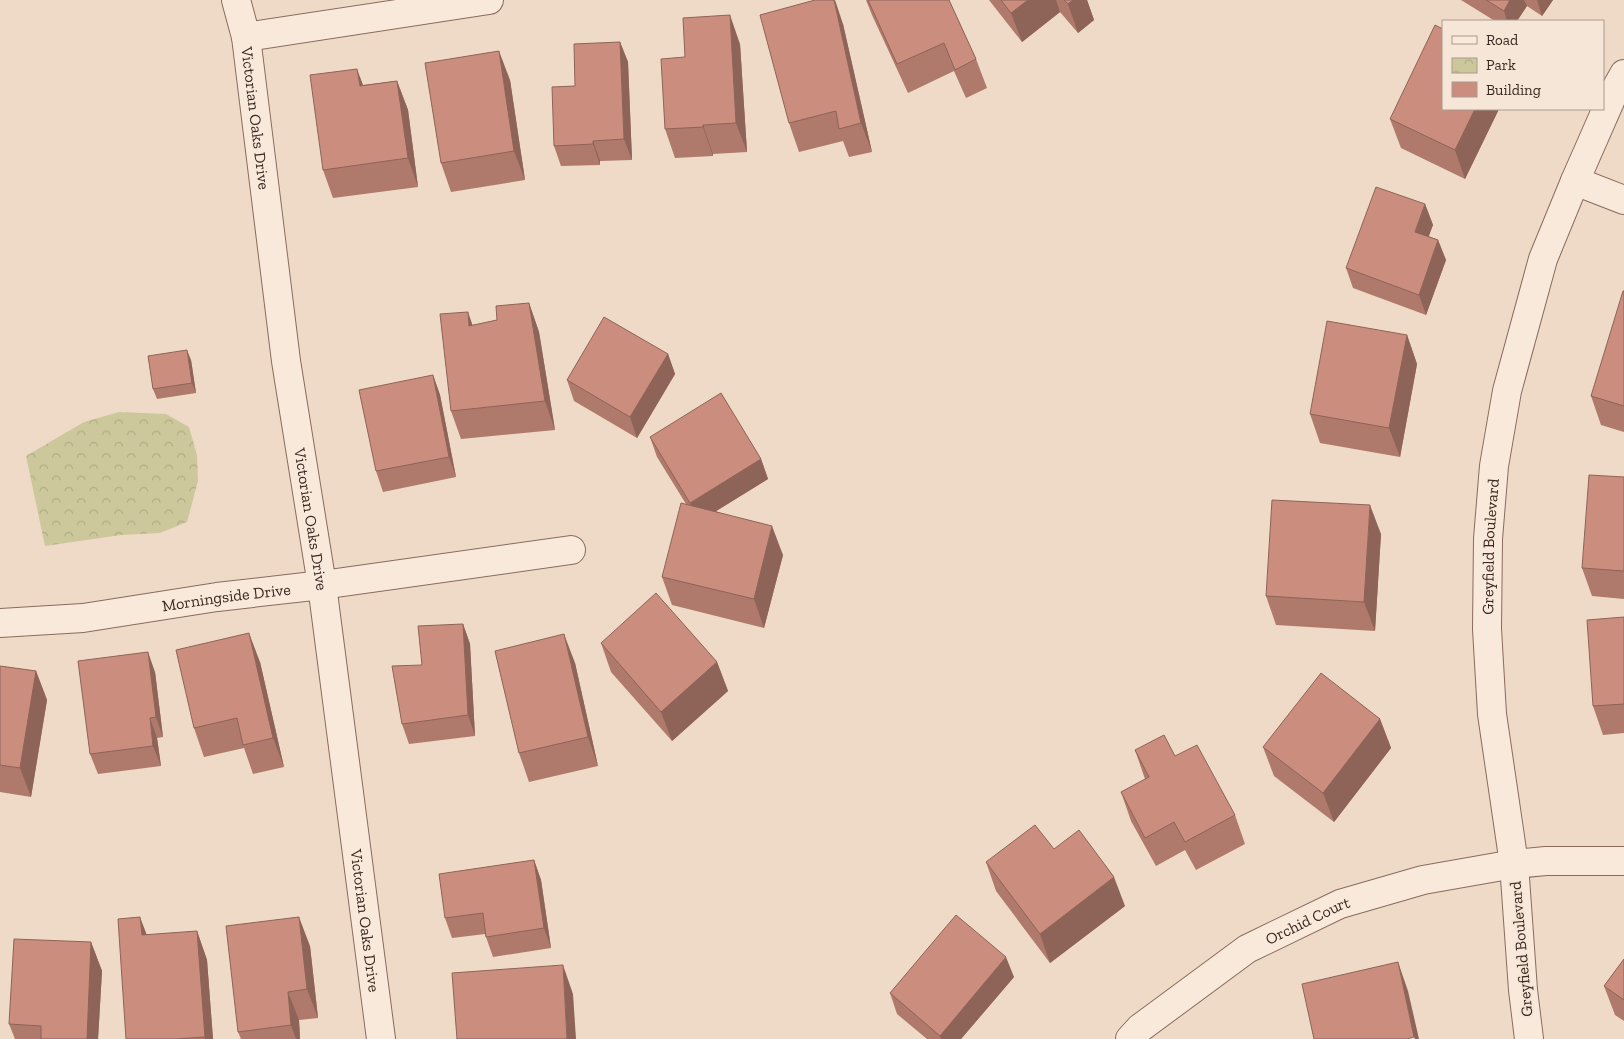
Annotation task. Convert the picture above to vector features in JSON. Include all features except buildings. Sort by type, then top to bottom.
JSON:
[{"type":"street","name":"Victorian Oaks Drive","points":[[236,0],[246,37],[286,361],[322,585],[381,1039]]},
{"type":"street","points":[[246,37],[490,0]]},
{"type":"street","name":"Greyfield Boulevard","points":[[1529,1039],[1523,990],[1514,864],[1492,714],[1488,638],[1488,538],[1494,466],[1508,391],[1543,259],[1575,181],[1615,90],[1624,74]]},
{"type":"street","points":[[1575,181],[1624,200]]},
{"type":"street","name":"Morningside Drive","points":[[0,623],[83,618],[217,597],[322,585],[571,550]]},
{"type":"street","name":"Orchid Court","points":[[1130,1039],[1140,1028],[1247,949],[1340,904],[1423,880],[1514,864],[1546,861],[1624,861]]},
{"type":"green space","points":[[119,412],[166,414],[189,427],[197,455],[198,481],[187,522],[160,533],[121,535],[45,546],[26,456],[84,422]]}]
